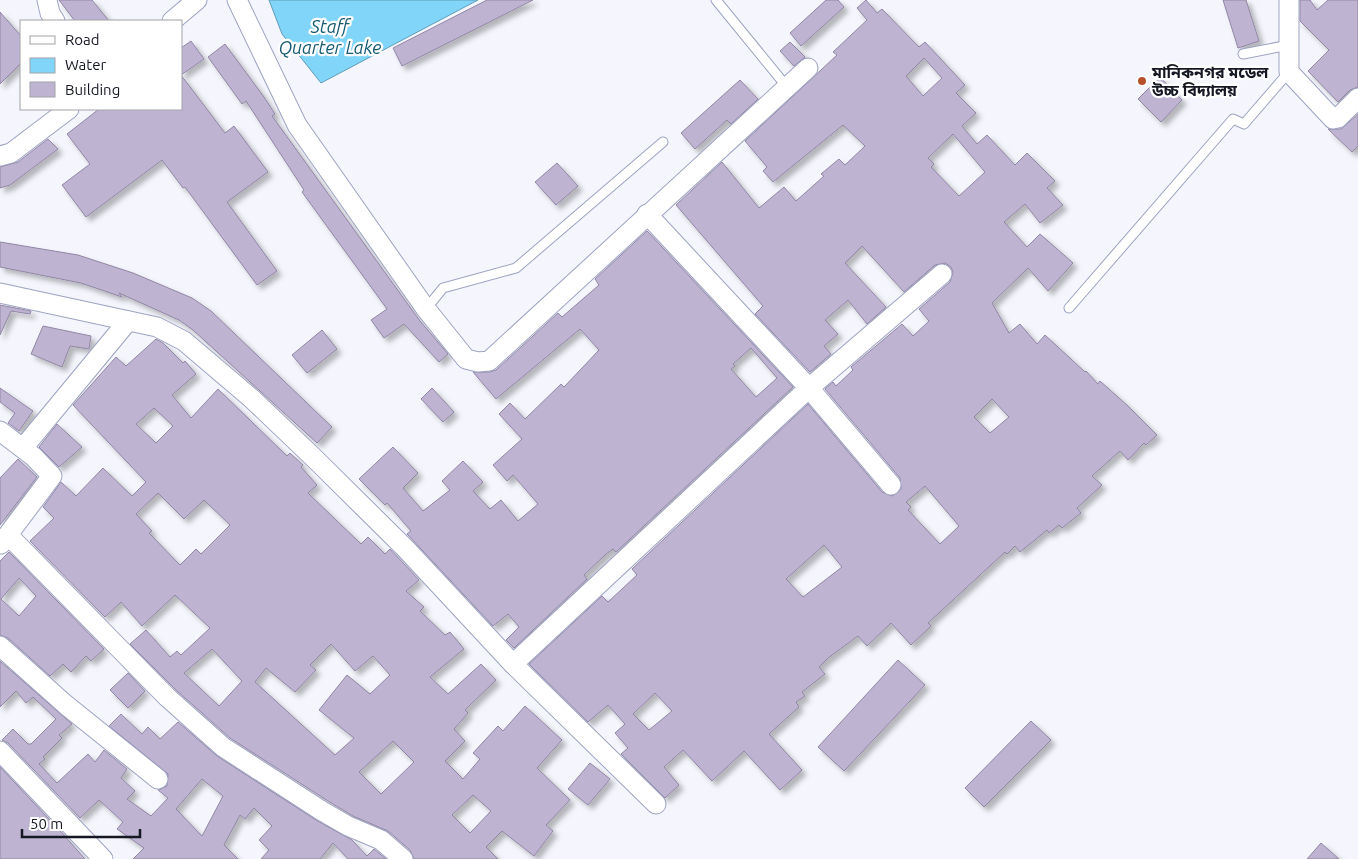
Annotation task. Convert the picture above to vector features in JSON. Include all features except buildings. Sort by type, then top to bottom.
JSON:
[{"type":"street","points":[[47,0],[50,13],[54,20]]},
{"type":"street","points":[[173,20],[197,0]]},
{"type":"street","points":[[237,0],[297,125],[426,309],[466,359],[478,362],[489,361],[808,68]]},
{"type":"street","points":[[1289,0],[1289,72],[1332,118],[1338,118],[1358,98]]},
{"type":"street","points":[[4,151],[67,110]]},
{"type":"street","points":[[648,214],[809,388],[891,485]]},
{"type":"street","points":[[513,664],[809,388],[942,274]]},
{"type":"street","points":[[0,293],[157,327],[184,341],[251,398],[406,549],[513,664],[656,804]]},
{"type":"street","points":[[23,448],[128,321]]},
{"type":"street","points":[[0,431],[34,457],[52,476],[4,540],[167,697],[223,747],[322,811],[348,826],[381,840],[404,859]]},
{"type":"street","points":[[0,646],[66,706],[158,779]]},
{"type":"street","points":[[0,751],[103,859]]},
{"type":"lane","points":[[716,0],[787,87]]},
{"type":"lane","points":[[1243,54],[1290,45]]},
{"type":"lane","points":[[1069,308],[1233,119],[1244,124],[1289,72]]},
{"type":"lane","points":[[426,309],[443,288],[516,268],[663,142]]},
{"type":"water","name":"Staff Quarter Lake","points":[[269,0],[478,0],[321,83],[282,34]]},
{"type":"place","name":"মানিকনগর মডেল উচ্চ বিদ্যালয়","points":[[1142,81]]}]
